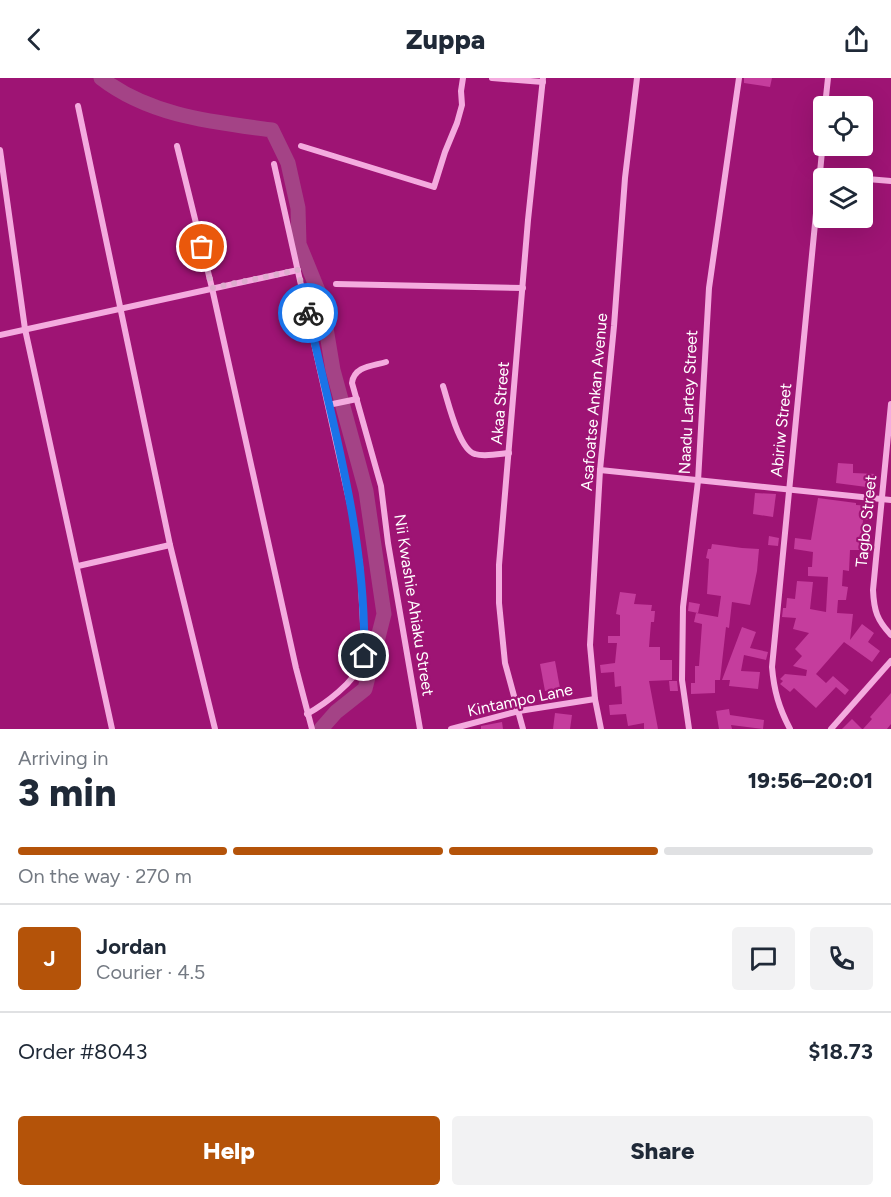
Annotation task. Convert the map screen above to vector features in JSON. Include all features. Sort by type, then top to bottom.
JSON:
[{"type":"street","points":[[301,146],[434,187],[462,105],[460,91],[463,78]]},
{"type":"street","points":[[494,78],[543,80]]},
{"type":"street","name":"Asafoatse Ankan Avenue","points":[[601,729],[595,699],[590,645],[600,470],[625,178],[637,78]]},
{"type":"street","name":"Naadu Lartey Street","points":[[689,729],[682,680],[683,607],[698,481],[709,288],[739,78]]},
{"type":"street","points":[[826,96],[828,78]]},
{"type":"street","name":"Akaa Street","points":[[524,729],[506,663],[499,603],[498,565],[536,130],[543,80]]},
{"type":"street","points":[[78,106],[170,545],[215,729]]},
{"type":"street","points":[[177,146],[212,288],[312,729]]},
{"type":"street","points":[[0,150],[25,329],[112,729]]},
{"type":"street","points":[[274,164],[332,404],[360,565],[364,656],[358,671],[331,699],[307,714]]},
{"type":"street","points":[[873,179],[891,181]]},
{"type":"street","name":"Abiriw Street","points":[[790,729],[779,709],[772,667],[815,228]]},
{"type":"street","points":[[0,334],[298,270]]},
{"type":"street","points":[[336,284],[523,288]]},
{"type":"street","name":"Nii Kwashie Ahiaku Street","points":[[386,362],[358,370],[352,382],[381,486],[388,543],[420,729]]},
{"type":"street","points":[[443,386],[460,436],[469,451],[475,454],[509,453]]},
{"type":"street","points":[[332,404],[357,399]]},
{"type":"street","name":"Tagbo Street","points":[[891,404],[873,590],[874,609],[880,623],[891,635]]},
{"type":"street","points":[[600,470],[891,500]]},
{"type":"street","points":[[78,566],[170,545]]},
{"type":"street","points":[[831,729],[891,661]]},
{"type":"street","name":"Kintampo Lane","points":[[451,729],[519,711],[595,699]]},
{"type":"building","points":[[744,78],[772,78],[770,87],[744,83]]},
{"type":"building","points":[[838,463],[853,464],[853,473],[876,474],[874,488],[836,483]]},
{"type":"building","points":[[755,493],[776,494],[773,517],[753,514]]},
{"type":"building","points":[[818,498],[872,506],[871,520],[863,520],[860,550],[850,550],[849,571],[843,570],[842,586],[848,587],[846,600],[838,600],[837,613],[853,614],[850,640],[862,624],[874,633],[868,642],[880,651],[872,662],[844,642],[816,674],[826,683],[833,676],[849,690],[845,695],[836,687],[816,708],[794,688],[790,692],[780,684],[783,681],[780,679],[785,674],[806,676],[807,670],[793,666],[802,656],[795,649],[809,633],[793,629],[796,618],[782,617],[787,598],[795,599],[797,581],[813,582],[810,609],[826,612],[828,577],[808,576],[808,567],[812,567],[813,552],[794,549],[795,538],[811,540]]},
{"type":"building","points":[[769,536],[779,538],[778,546],[768,545]]},
{"type":"building","points":[[712,544],[759,549],[757,571],[750,605],[732,602],[729,628],[726,627],[720,680],[715,680],[715,693],[691,694],[691,683],[695,683],[695,666],[699,666],[702,624],[694,622],[696,613],[718,617],[721,596],[707,594],[709,559],[706,558]]},
{"type":"building","points":[[620,592],[636,594],[634,604],[652,605],[651,611],[655,611],[654,622],[651,622],[649,647],[660,647],[660,660],[672,660],[672,680],[649,681],[658,729],[644,729],[644,723],[628,726],[626,714],[610,715],[609,705],[622,704],[621,686],[615,687],[614,672],[601,673],[600,665],[615,663],[617,643],[608,643],[608,636],[620,636],[620,615],[616,614]]},
{"type":"building","points":[[689,602],[700,604],[698,613],[688,611]]},
{"type":"building","points":[[742,627],[756,632],[750,648],[768,652],[766,660],[744,655],[741,671],[760,672],[758,689],[729,686],[730,680],[722,680]]},
{"type":"building","points":[[555,661],[560,688],[545,691],[540,664]]},
{"type":"building","points":[[669,681],[677,681],[678,691],[670,691]]},
{"type":"building","points":[[891,693],[891,724],[887,729],[863,729],[872,719],[870,717]]},
{"type":"building","points":[[729,709],[730,715],[764,720],[763,729],[731,725],[732,729],[719,729],[716,711]]},
{"type":"building","points":[[555,713],[572,715],[570,729],[553,729]]},
{"type":"building","points":[[852,719],[862,729],[842,729]]},
{"type":"building","points":[[502,722],[503,729],[481,729],[481,726]]},
{"type":"waterway","points":[[101,78],[120,91],[161,109],[205,120],[272,130],[288,163],[298,208],[299,244],[321,298],[333,370],[366,491],[384,614],[365,689],[336,712],[321,729]]},
{"type":"way so far","points":[[202,247],[212,288],[298,270],[308,313]]},
{"type":"route","points":[[308,313],[353,519],[360,565],[364,656]]}]
